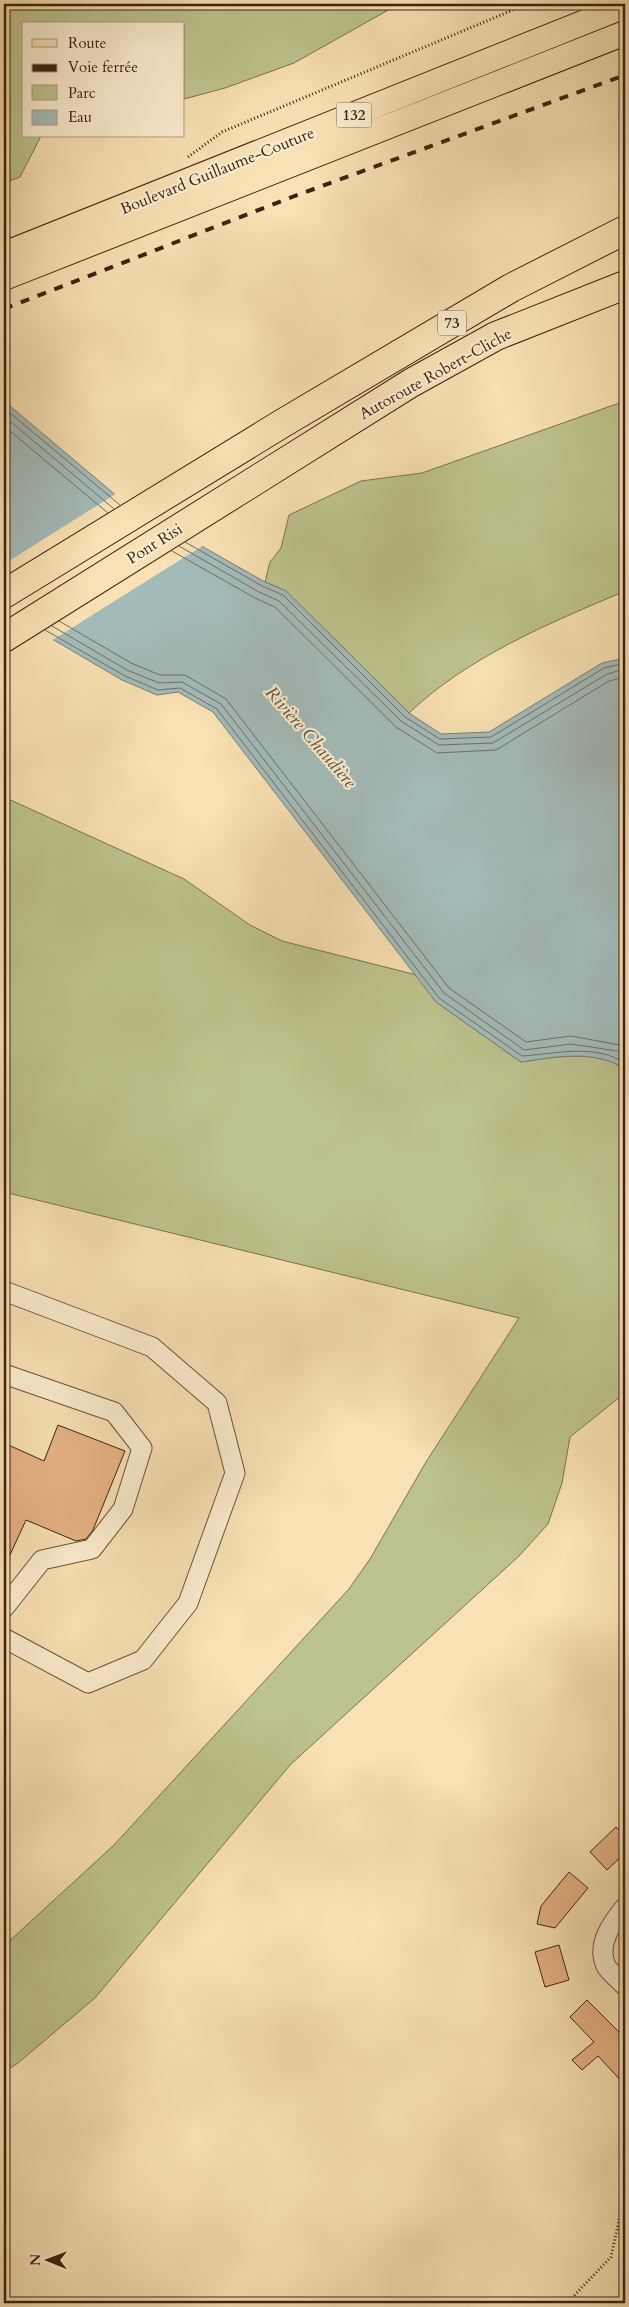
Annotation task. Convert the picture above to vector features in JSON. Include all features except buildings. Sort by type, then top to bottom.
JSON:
[{"type":"highway","name":"Autoroute Robert-Cliche","points":[[4,594],[283,423],[511,288],[625,230]]},
{"type":"highway","name":"Autoroute Robert-Cliche","points":[[305,448],[411,383],[496,336],[625,285]]},
{"type":"highway","name":"Pont Risi","points":[[4,638],[305,448]]},
{"type":"main road","name":"Boulevard Guillaume-Couture","points":[[4,278],[86,234],[625,6]]},
{"type":"main road","name":"Boulevard Guillaume-Couture","points":[[4,254],[86,234],[625,33]]},
{"type":"street","points":[[4,1291],[152,1347],[217,1404],[235,1473],[188,1603],[143,1660],[88,1683],[4,1638]]},
{"type":"street","points":[[4,1374],[114,1412],[142,1448],[123,1509],[92,1548],[42,1560],[4,1608]]},
{"type":"street","points":[[625,1906],[611,1925],[603,1948],[607,1967],[625,1986]]},
{"type":"path","points":[[187,158],[222,132],[527,4]]},
{"type":"path","points":[[568,2303],[611,2257],[625,2192]]},
{"type":"green space","points":[[4,4],[399,4],[294,63],[225,88],[185,99],[185,22],[22,22],[22,138],[40,138],[20,177],[4,183]]},
{"type":"green space","points":[[625,401],[625,591],[540,629],[484,658],[432,693],[409,713],[286,591],[265,582],[270,562],[281,548],[289,515],[361,481],[422,473]]},
{"type":"green space","points":[[4,797],[184,879],[250,925],[282,941],[417,975],[436,1002],[521,1062],[574,1056],[601,1059],[625,1069],[625,1393],[570,1437],[562,1483],[548,1524],[519,1556],[290,1765],[95,1998],[18,2063],[4,2072],[4,1946],[114,1845],[349,1589],[370,1559],[426,1462],[519,1318],[4,1192]]},
{"type":"water","name":"Rivière Chaudière","points":[[4,401],[124,502],[265,582],[286,591],[409,713],[441,734],[489,732],[602,663],[625,658],[625,1069],[601,1059],[574,1056],[521,1062],[436,1002],[213,712],[178,692],[157,695],[122,680],[47,636],[4,623]]},
{"type":"pier","points":[[117,493],[125,500],[204,545],[51,641],[4,626],[4,564]]},
{"type":"railway","points":[[4,309],[292,197],[625,75]]}]
